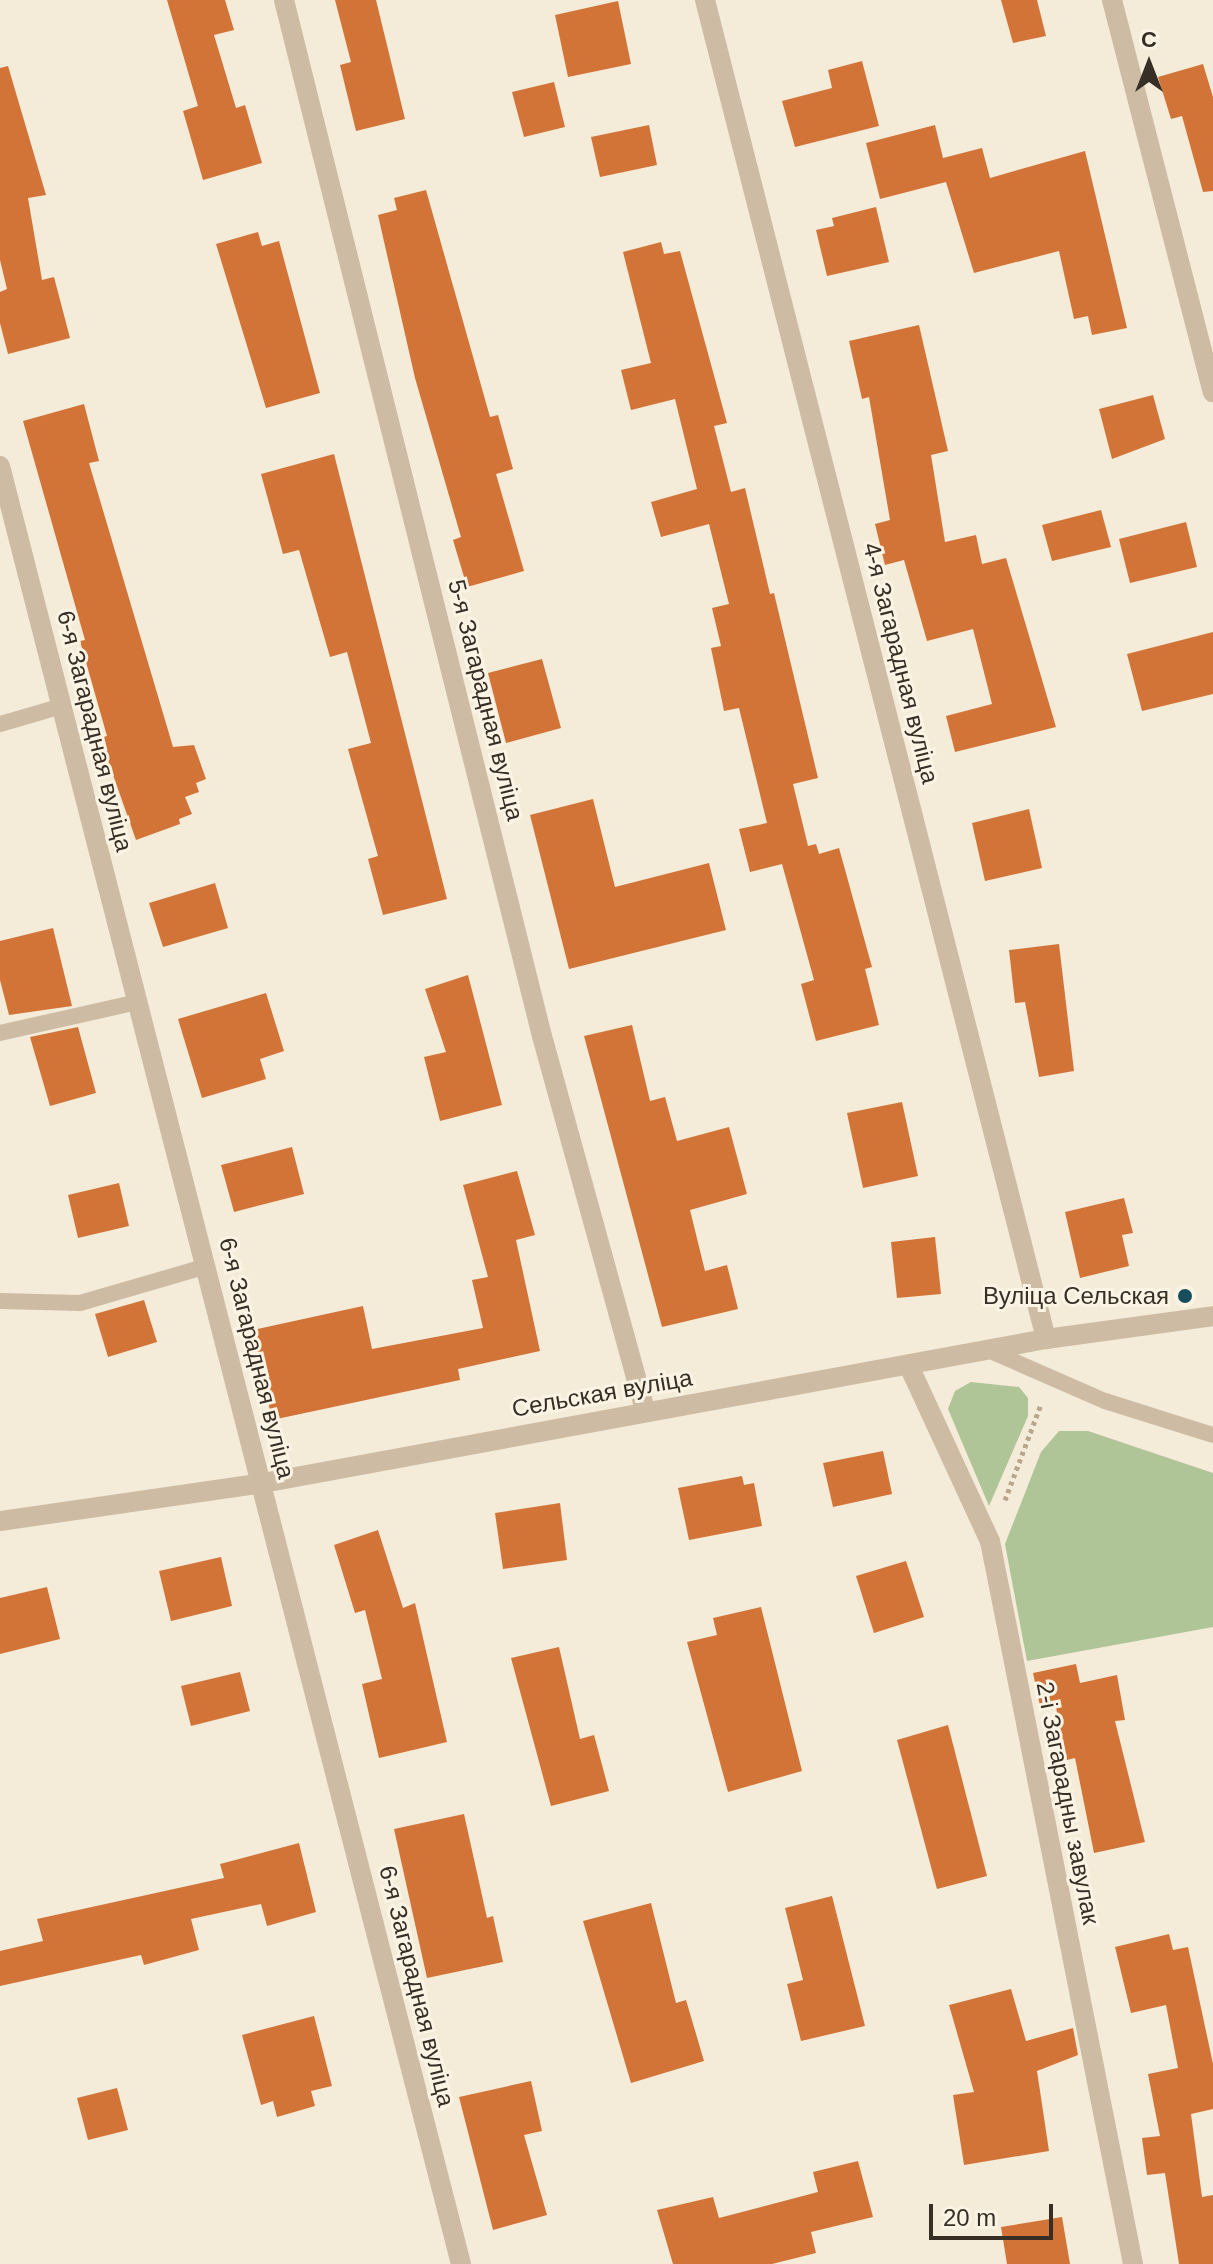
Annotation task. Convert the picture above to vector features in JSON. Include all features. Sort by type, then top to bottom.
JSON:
[{"type":"street","name":"5-я Загарадная вуліца","points":[[284,0],[542,1036],[645,1411]]},
{"type":"street","name":"4-я Загарадная вуліца","points":[[705,0],[1046,1339]]},
{"type":"street","points":[[1112,0],[1213,392]]},
{"type":"street","name":"6-я Загарадная вуліца","points":[[0,466],[461,2264]]},
{"type":"street","name":"Сельская вуліца","points":[[0,1521],[263,1483],[1046,1339],[1213,1316]]},
{"type":"street","name":"2-і Загарадны завулак","points":[[909,1366],[990,1541],[1133,2264]]},
{"type":"lane","points":[[0,724],[62,706]]},
{"type":"lane","points":[[0,1033],[138,1002]]},
{"type":"lane","points":[[0,1301],[80,1303],[207,1266]]},
{"type":"lane","points":[[1191,1319],[1213,1323]]},
{"type":"lane","points":[[988,1350],[1105,1401],[1213,1435]]},
{"type":"path","points":[[990,1541],[1052,1377]]},
{"type":"green space","points":[[971,1382],[1019,1387],[1028,1398],[1028,1416],[989,1506],[948,1409],[955,1391]]},
{"type":"green space","points":[[1059,1431],[1088,1431],[1213,1473],[1213,1627],[1027,1661],[1005,1544],[1041,1452]]},
{"type":"building","points":[[167,0],[225,0],[234,30],[214,35],[236,108],[245,105],[262,163],[203,180],[183,111],[198,106]]},
{"type":"building","points":[[335,0],[376,0],[405,119],[356,131],[340,65],[351,62]]},
{"type":"building","points":[[1001,0],[1037,0],[1046,36],[1013,43]]},
{"type":"building","points":[[618,1],[631,64],[568,77],[555,15]]},
{"type":"building","points":[[862,61],[879,126],[795,147],[782,101],[832,88],[828,70]]},
{"type":"building","points":[[1203,64],[1213,97],[1213,191],[1203,192],[1182,116],[1171,119],[1158,77]]},
{"type":"building","points":[[8,66],[46,195],[28,198],[42,280],[54,277],[70,338],[8,354],[0,323],[0,292],[7,289],[0,260],[0,68]]},
{"type":"building","points":[[554,82],[565,127],[524,137],[512,92]]},
{"type":"building","points":[[649,125],[657,165],[600,177],[591,137]]},
{"type":"building","points":[[935,125],[943,158],[982,148],[990,178],[1085,151],[1127,328],[1092,335],[1088,316],[1074,319],[1059,251],[974,273],[946,182],[880,199],[866,143]]},
{"type":"building","points":[[426,190],[490,417],[498,415],[513,469],[496,474],[524,571],[467,587],[453,540],[461,537],[415,378],[378,215],[397,210],[394,198]]},
{"type":"building","points":[[876,207],[889,262],[827,276],[816,230],[834,226],[832,218]]},
{"type":"building","points":[[258,232],[262,246],[279,241],[320,393],[266,408],[216,244]]},
{"type":"building","points":[[661,242],[664,254],[680,251],[727,423],[714,426],[731,492],[745,488],[770,594],[774,593],[818,778],[793,784],[808,846],[816,844],[819,854],[839,848],[872,967],[865,969],[879,1025],[816,1041],[801,984],[814,980],[782,864],[750,872],[739,829],[767,823],[739,708],[724,711],[711,648],[721,646],[712,608],[729,604],[709,524],[661,537],[651,502],[697,489],[675,399],[631,410],[621,370],[651,363],[623,252]]},
{"type":"building","points":[[919,325],[948,451],[931,455],[945,542],[976,535],[982,564],[1006,558],[1056,727],[955,752],[946,716],[992,704],[973,629],[927,641],[904,560],[885,565],[875,524],[890,520],[869,397],[862,399],[849,341]]},
{"type":"building","points":[[1153,395],[1165,439],[1112,459],[1099,409]]},
{"type":"building","points":[[84,404],[99,461],[89,463],[173,747],[194,745],[206,779],[196,783],[199,792],[185,797],[192,814],[179,819],[180,824],[136,840],[100,738],[107,736],[80,641],[85,640],[23,421]]},
{"type":"building","points":[[334,454],[447,899],[383,915],[368,859],[378,856],[348,749],[371,743],[347,652],[330,657],[299,550],[283,554],[261,474]]},
{"type":"building","points":[[1101,510],[1111,547],[1052,561],[1042,525]]},
{"type":"building","points":[[1186,522],[1197,567],[1130,583],[1119,539]]},
{"type":"building","points":[[1213,632],[1213,694],[1142,711],[1127,654]]},
{"type":"building","points":[[542,659],[561,728],[506,743],[488,673]]},
{"type":"building","points":[[593,799],[615,887],[709,863],[726,930],[569,969],[530,815]]},
{"type":"building","points":[[1029,809],[1042,868],[985,881],[972,823]]},
{"type":"building","points":[[215,883],[228,928],[163,947],[149,903]]},
{"type":"building","points":[[53,928],[72,1006],[9,1015],[0,980],[0,941]]},
{"type":"building","points":[[1059,944],[1074,1071],[1039,1077],[1025,1002],[1015,1003],[1009,950]]},
{"type":"building","points":[[468,975],[502,1105],[440,1121],[424,1057],[446,1052],[425,989]]},
{"type":"building","points":[[266,993],[284,1051],[260,1059],[266,1079],[202,1098],[178,1019]]},
{"type":"building","points":[[632,1025],[650,1101],[665,1097],[677,1141],[729,1127],[747,1194],[690,1210],[705,1271],[727,1265],[738,1309],[662,1327],[584,1036]]},
{"type":"building","points":[[78,1027],[96,1093],[50,1106],[30,1037]]},
{"type":"building","points":[[902,1102],[918,1176],[863,1188],[847,1113]]},
{"type":"building","points":[[292,1147],[304,1194],[234,1212],[221,1165]]},
{"type":"building","points":[[517,1171],[535,1235],[516,1240],[540,1351],[458,1369],[460,1380],[272,1420],[253,1330],[363,1306],[372,1349],[483,1328],[472,1280],[488,1277],[463,1185]]},
{"type":"building","points":[[119,1183],[129,1226],[78,1238],[68,1195]]},
{"type":"building","points":[[1124,1198],[1133,1233],[1122,1235],[1129,1266],[1080,1278],[1065,1212]]},
{"type":"building","points":[[935,1237],[941,1294],[897,1298],[891,1242]]},
{"type":"building","points":[[144,1300],[157,1342],[108,1357],[95,1314]]},
{"type":"building","points":[[883,1451],[892,1494],[833,1507],[823,1463]]},
{"type":"building","points":[[742,1476],[744,1485],[754,1483],[762,1526],[689,1540],[678,1488]]},
{"type":"building","points":[[560,1503],[567,1560],[503,1569],[495,1513]]},
{"type":"building","points":[[378,1530],[403,1608],[415,1603],[447,1742],[379,1758],[362,1684],[382,1679],[365,1610],[355,1613],[334,1545]]},
{"type":"building","points":[[221,1557],[232,1606],[171,1621],[159,1571]]},
{"type":"building","points":[[906,1561],[924,1617],[874,1633],[856,1576]]},
{"type":"building","points":[[47,1587],[60,1639],[0,1654],[0,1598]]},
{"type":"building","points":[[761,1607],[802,1771],[728,1792],[687,1642],[717,1635],[713,1618]]},
{"type":"building","points":[[559,1647],[580,1739],[594,1735],[609,1791],[551,1806],[511,1658]]},
{"type":"building","points":[[1076,1664],[1080,1683],[1117,1675],[1125,1720],[1115,1721],[1145,1842],[1094,1853],[1075,1758],[1067,1760],[1055,1703],[1040,1706],[1033,1673]]},
{"type":"building","points":[[240,1672],[250,1711],[191,1726],[181,1686]]},
{"type":"building","points":[[948,1725],[987,1876],[937,1889],[897,1740]]},
{"type":"building","points":[[464,1814],[487,1918],[493,1916],[503,1962],[427,1978],[394,1829]]},
{"type":"building","points":[[299,1843],[316,1912],[267,1926],[261,1904],[191,1919],[199,1950],[144,1965],[141,1955],[0,1986],[0,1951],[43,1941],[37,1919],[224,1878],[220,1864]]},
{"type":"building","points":[[832,1896],[865,2026],[801,2041],[787,1984],[803,1980],[785,1908]]},
{"type":"building","points":[[651,1903],[676,2003],[686,2000],[704,2061],[631,2083],[583,1921]]},
{"type":"building","points":[[1169,1934],[1173,1950],[1188,1947],[1213,2064],[1213,2109],[1191,2114],[1202,2197],[1213,2195],[1213,2264],[1179,2264],[1165,2173],[1147,2175],[1142,2138],[1160,2136],[1148,2074],[1178,2068],[1166,2005],[1131,2013],[1115,1947]]},
{"type":"building","points":[[1011,1989],[1026,2041],[1073,2028],[1078,2055],[1037,2071],[1049,2151],[964,2165],[953,2095],[974,2092],[949,2005]]},
{"type":"building","points":[[314,2016],[332,2086],[311,2091],[315,2106],[277,2117],[273,2101],[261,2105],[242,2035]]},
{"type":"building","points":[[531,2081],[542,2131],[524,2135],[547,2215],[493,2230],[459,2097]]},
{"type":"building","points":[[117,2088],[128,2130],[88,2140],[77,2098]]},
{"type":"building","points":[[858,2161],[873,2217],[811,2232],[816,2253],[772,2264],[673,2264],[657,2210],[713,2197],[719,2218],[818,2192],[813,2172]]},
{"type":"building","points":[[1062,2217],[1070,2264],[1007,2264],[1001,2227]]},
{"type":"place","name":"Вуліца Сельская","points":[[1185,1296]]}]
